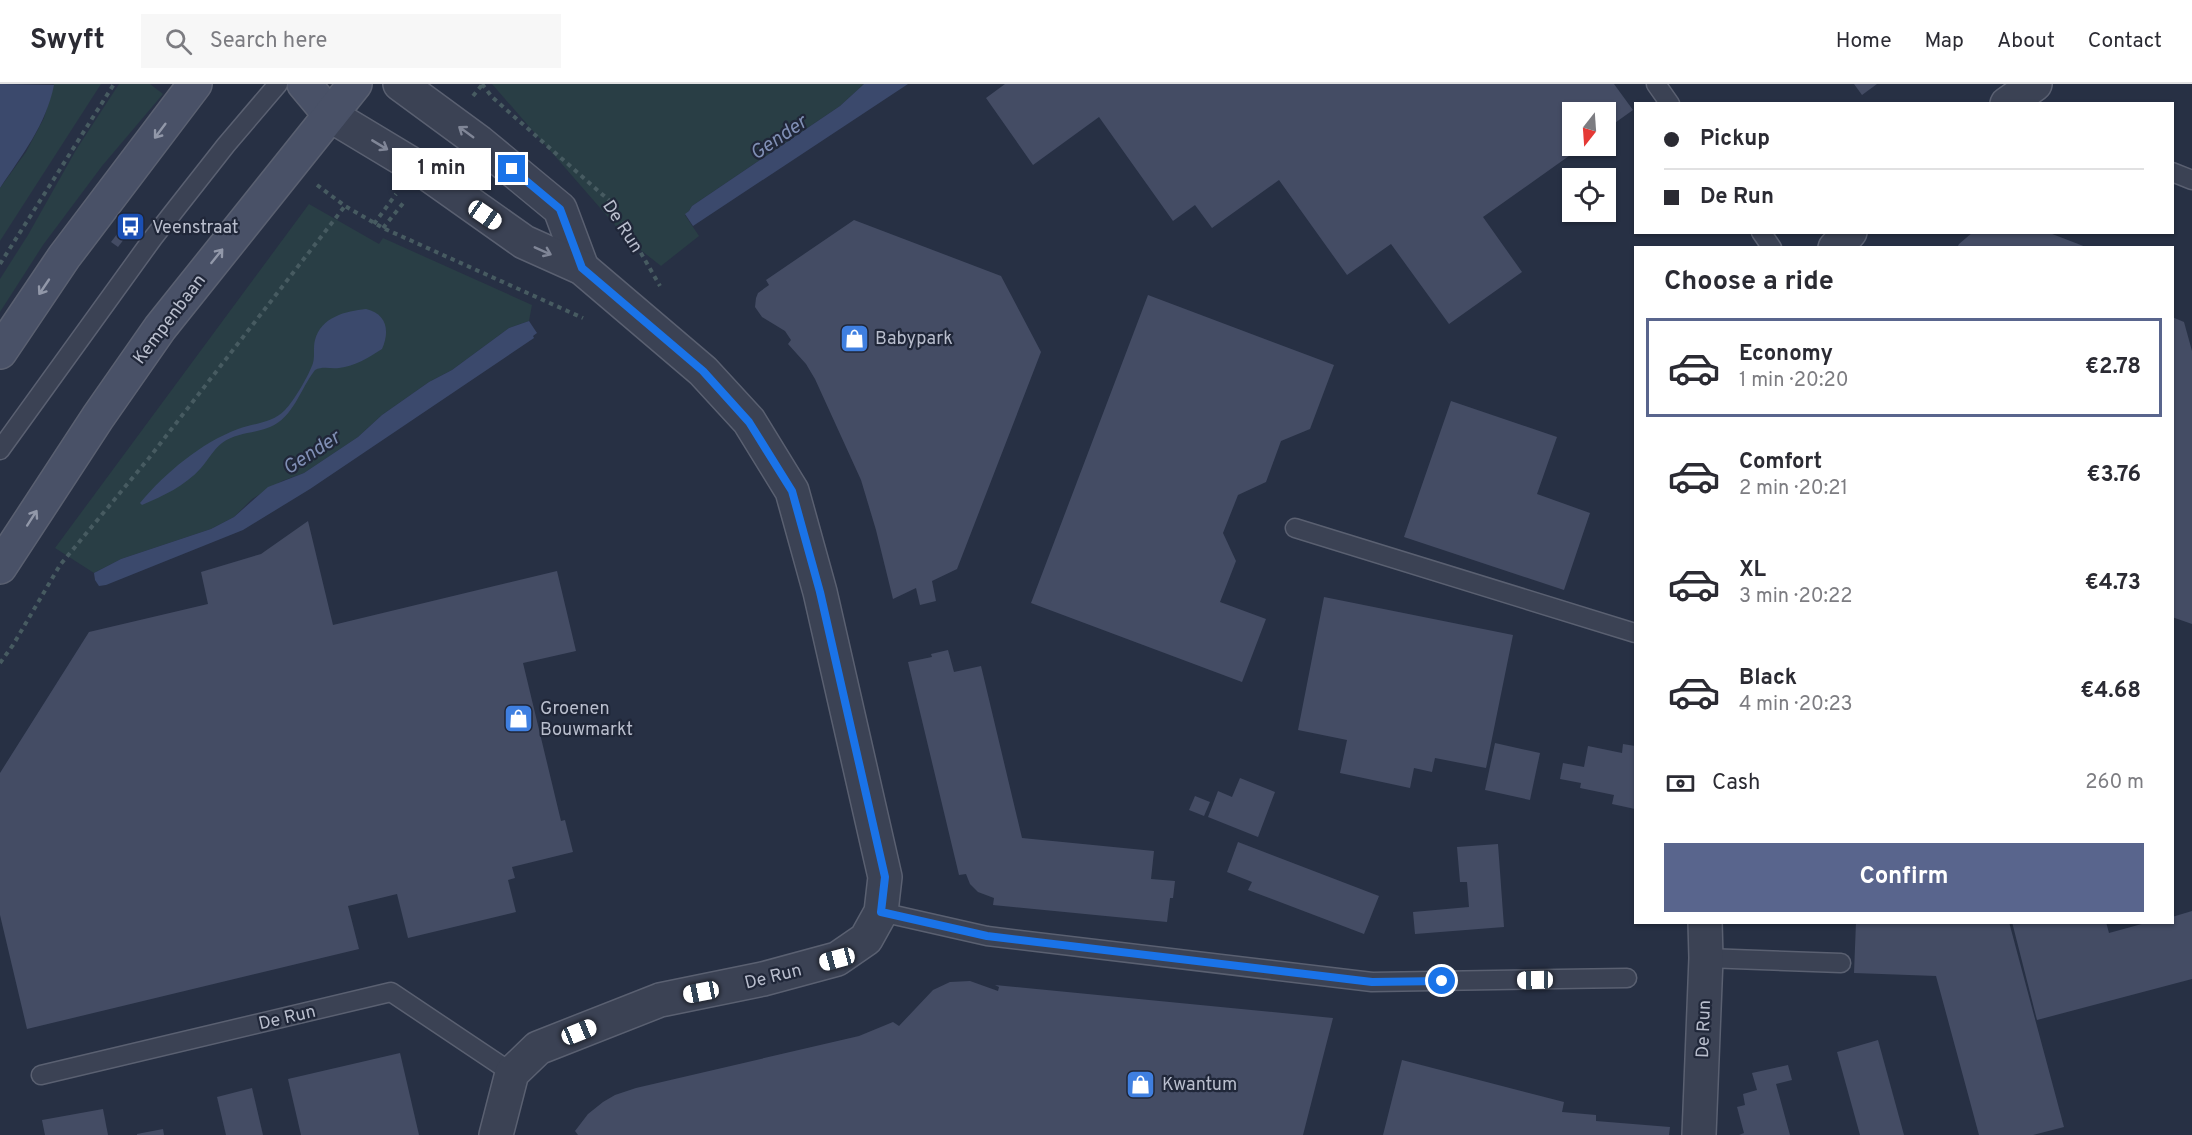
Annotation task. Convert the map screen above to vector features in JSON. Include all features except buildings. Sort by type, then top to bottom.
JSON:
[{"type":"main road","points":[[0,352],[64,257],[195,84]]},
{"type":"main road","name":"De Run","points":[[304,84],[330,115]]},
{"type":"main road","name":"Kempenbaan","points":[[0,567],[160,327],[355,84]]},
{"type":"street","name":"De Run","points":[[400,84],[479,142],[560,209],[582,268]]},
{"type":"street","name":"De Run","points":[[330,115],[428,174],[524,242],[582,268],[703,371],[749,422],[792,491],[820,592],[885,877],[881,912],[866,939],[837,959],[763,979],[660,1000],[538,1048],[512,1073]]},
{"type":"street","points":[[1837,246],[1848,234]]},
{"type":"street","name":"De Run","points":[[1699,1135],[1706,958],[1705,924]]},
{"type":"street","points":[[496,1135],[512,1073]]},
{"type":"lane","points":[[0,450],[153,238],[226,145],[278,84]]},
{"type":"lane","points":[[1656,84],[1669,102]]},
{"type":"lane","points":[[2174,173],[2192,180]]},
{"type":"lane","points":[[1295,528],[1634,633]]},
{"type":"lane","points":[[881,912],[987,936],[1372,982],[1627,978]]},
{"type":"lane","points":[[1706,958],[1841,963]]},
{"type":"lane","name":"De Run","points":[[41,1075],[391,992],[512,1073]]},
{"type":"path","points":[[0,264],[114,84]]},
{"type":"path","name":"De Run","points":[[482,84],[492,97],[612,203],[663,292]]},
{"type":"path","points":[[0,663],[60,565],[149,458],[345,206]]},
{"type":"path","points":[[374,224],[594,322]]},
{"type":"shaded area","points":[[54,84],[101,84],[0,241],[0,188],[26,152],[44,118]]},
{"type":"shaded area","points":[[119,84],[150,84],[163,94],[102,166],[43,245],[0,312],[0,279],[76,150]]},
{"type":"shaded area","points":[[492,84],[864,84],[840,106],[692,206],[685,215],[699,236],[661,266],[628,240]]},
{"type":"shaded area","points":[[309,204],[379,244],[383,238],[532,305],[529,321],[509,328],[452,370],[429,382],[382,415],[358,437],[304,473],[282,481],[252,499],[234,517],[211,529],[121,559],[94,573],[55,548]]},
{"type":"water","points":[[0,84],[54,85],[39,126],[0,188]]},
{"type":"water","points":[[864,84],[908,84],[693,226],[685,214],[692,206],[840,106]]},
{"type":"water","points":[[366,309],[373,311],[385,324],[386,336],[382,349],[350,365],[315,370],[285,417],[270,427],[228,439],[188,480],[158,498],[142,505],[140,503],[161,480],[198,450],[224,435],[269,420],[285,410],[301,388],[313,363],[318,332],[335,317],[350,311]]},
{"type":"water","points":[[529,321],[537,333],[533,336],[534,338],[310,489],[243,530],[106,585],[99,586],[95,580],[94,573],[121,559],[211,529],[234,517],[268,487],[304,473],[358,437],[382,415],[429,382],[452,370],[509,328]]},
{"type":"place","name":"Veenstraat","points":[[131,227]]},
{"type":"place","name":"Babypark","points":[[854,338]]},
{"type":"place","name":"Groenen Bouwmarkt","points":[[519,718]]},
{"type":"place","name":"Kwantum","points":[[1141,1084]]},
{"type":"route","points":[[512,169],[560,209],[582,268],[703,371],[749,422],[792,491],[820,592],[885,877],[881,912],[987,936],[1372,982],[1442,981]]},
{"type":"water label","name":"Gender","points":[[778,137]]},
{"type":"water label","name":"Gender","points":[[311,452]]}]
